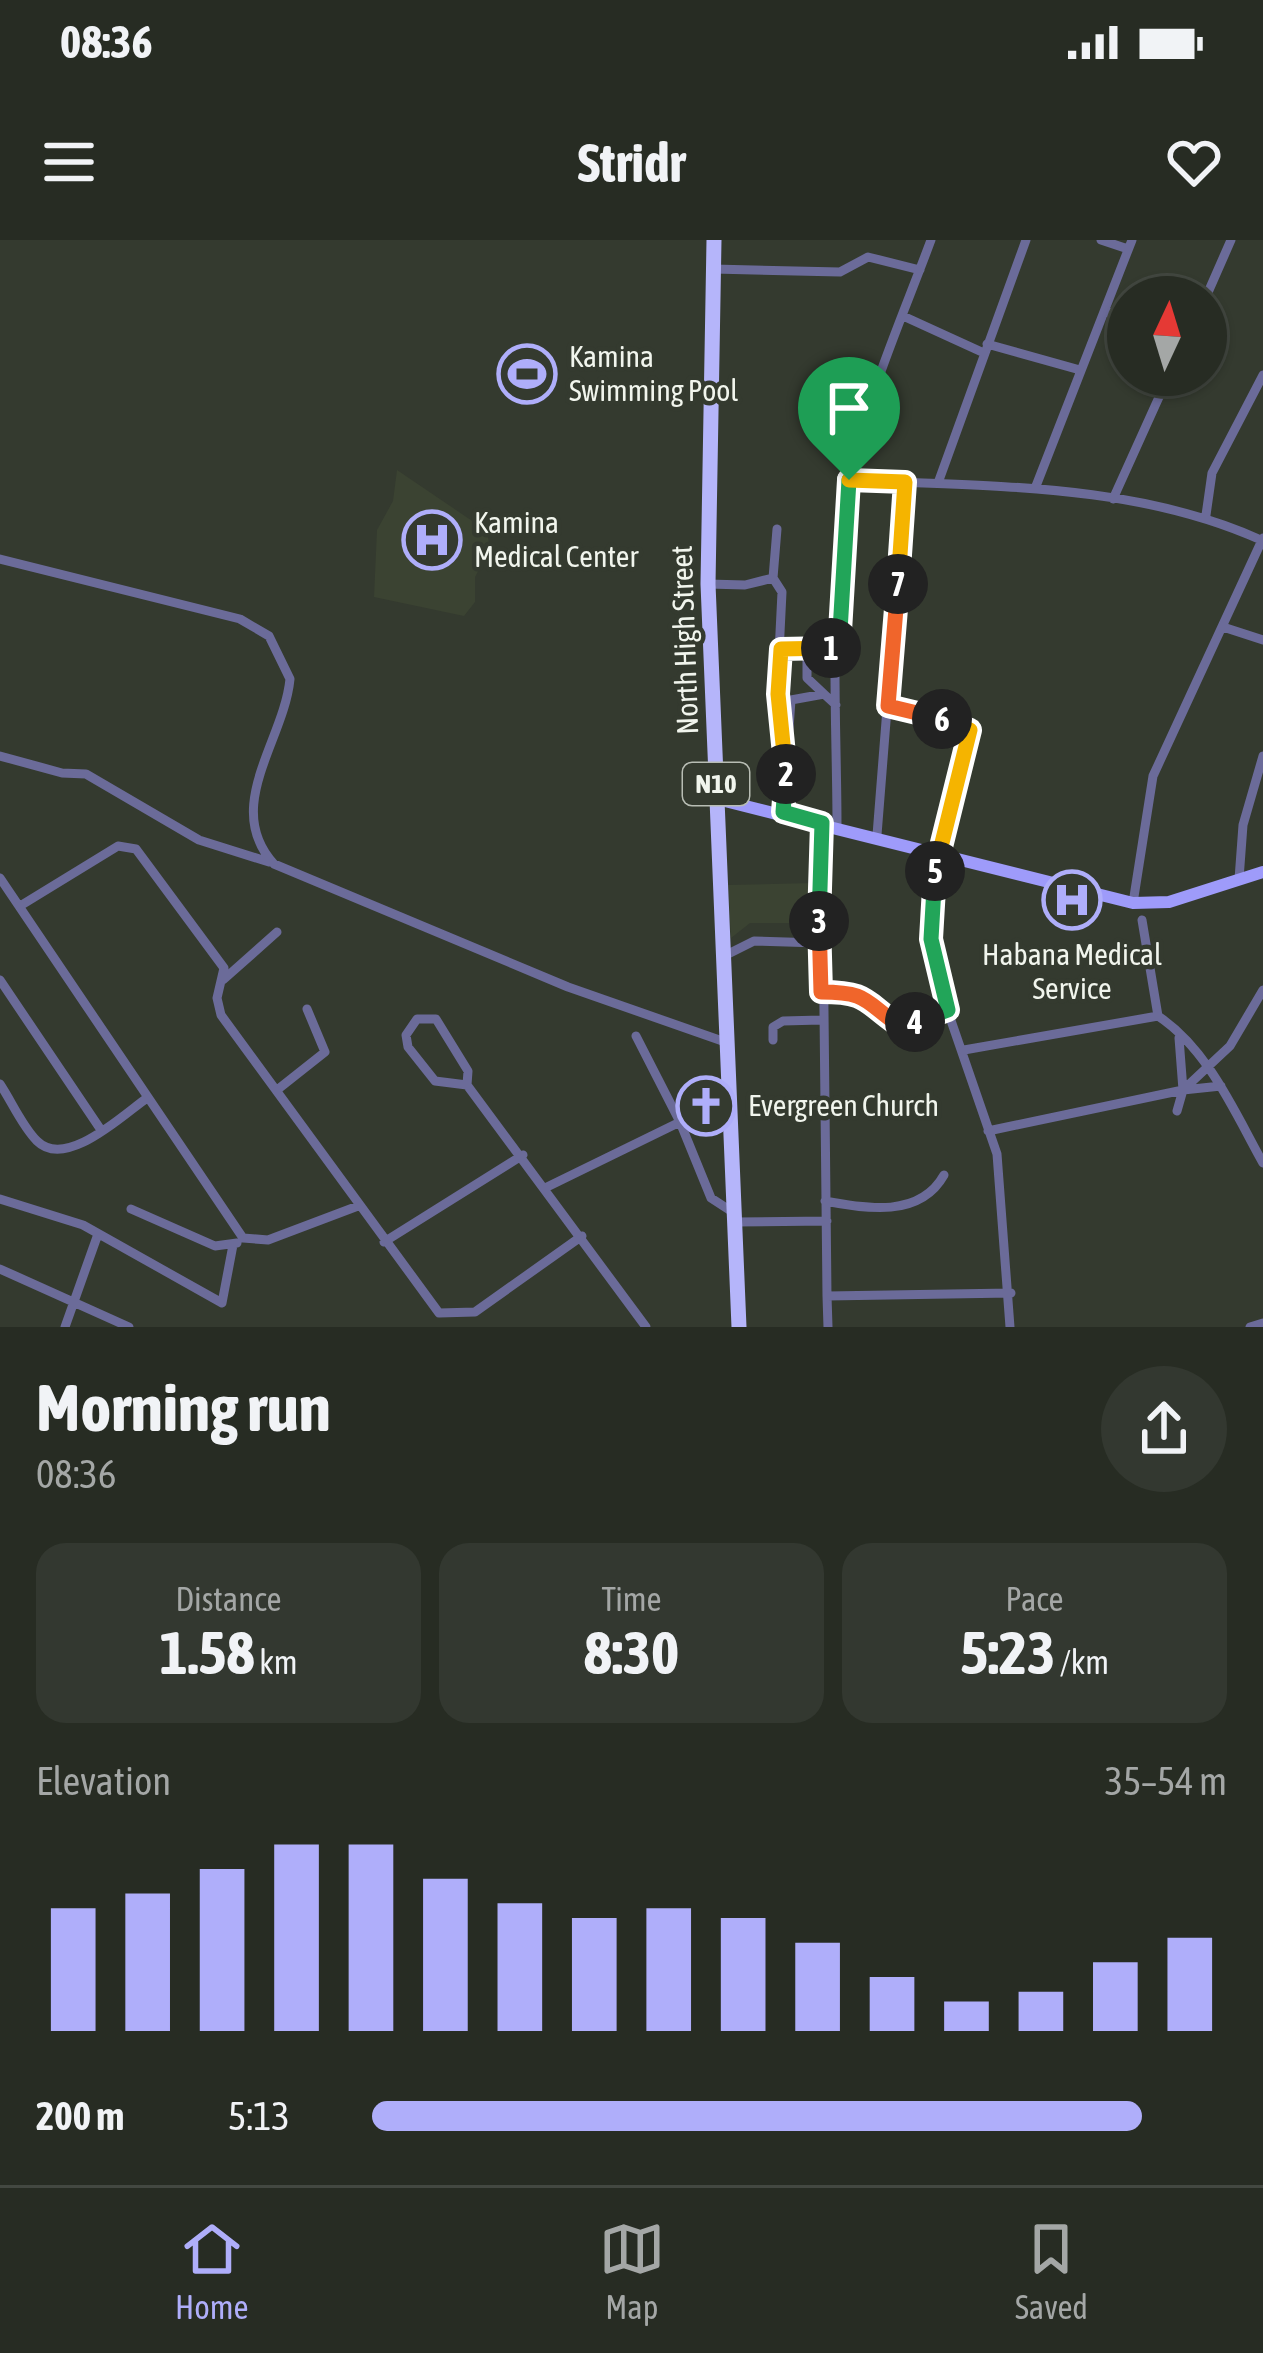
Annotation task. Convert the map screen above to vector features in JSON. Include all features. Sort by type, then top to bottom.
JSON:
[{"type":"highway","name":"North High Street","points":[[714,240],[709,584],[739,1327]]},
{"type":"main road","points":[[716,799],[878,835],[1132,903],[1169,902],[1263,872]]},
{"type":"street","points":[[837,826],[839,648],[849,480],[867,410],[932,240]]},
{"type":"street","points":[[938,483],[1026,240]]},
{"type":"street","points":[[1036,486],[1130,244],[1101,240]]},
{"type":"street","points":[[1215,276],[1231,240]]},
{"type":"street","points":[[713,269],[840,272],[868,256],[920,270]]},
{"type":"street","points":[[903,316],[985,349],[1080,370]]},
{"type":"street","points":[[1206,515],[1212,473],[1263,375]]},
{"type":"street","points":[[1112,499],[1159,396]]},
{"type":"street","points":[[849,480],[1036,486],[1206,515],[1262,539],[1153,776],[1132,903]]},
{"type":"street","points":[[878,835],[905,482]]},
{"type":"street","points":[[778,530],[773,578],[782,592],[778,694],[785,734]]},
{"type":"street","points":[[0,559],[240,619],[269,636],[290,679],[288,700],[251,816],[263,851],[274,864]]},
{"type":"street","points":[[709,584],[746,585],[773,578]]},
{"type":"street","points":[[1223,627],[1263,640]]},
{"type":"street","points":[[807,648],[807,678],[837,706]]},
{"type":"street","points":[[781,649],[839,648]]},
{"type":"street","points":[[783,812],[791,700],[824,694]]},
{"type":"street","points":[[888,706],[969,728],[936,850],[931,939],[948,1010],[1001,1175],[1010,1327]]},
{"type":"street","points":[[0,756],[62,773],[86,774],[199,840],[274,864],[568,987],[728,1043]]},
{"type":"street","points":[[1239,879],[1244,825],[1263,756]]},
{"type":"street","points":[[822,823],[819,943],[828,1327]]},
{"type":"street","points":[[20,906],[118,846],[136,849],[224,968],[217,998],[220,1015],[429,1305],[458,1316],[476,1312],[582,1236]]},
{"type":"street","points":[[0,878],[238,1242],[222,1304],[98,1234],[0,1199]]},
{"type":"street","points":[[1142,920],[1159,1016],[1173,1026],[1220,1086],[1263,1163]]},
{"type":"street","points":[[223,980],[277,932]]},
{"type":"street","points":[[724,956],[754,941],[819,943]]},
{"type":"street","points":[[0,980],[101,1130]]},
{"type":"street","points":[[1183,1090],[1230,1046],[1263,990]]},
{"type":"street","points":[[821,992],[848,992],[881,1004],[897,1024],[948,1010]]},
{"type":"street","points":[[277,1090],[325,1052],[307,1009]]},
{"type":"street","points":[[964,1050],[1159,1016]]},
{"type":"street","points":[[467,1085],[435,1081],[408,1047],[406,1035],[417,1019],[436,1019],[468,1071],[467,1085],[547,1187],[646,1327]]},
{"type":"street","points":[[772,1040],[773,1027],[783,1021],[821,1020]]},
{"type":"street","points":[[1173,1026],[1184,1046],[1178,1112]]},
{"type":"street","points":[[636,1036],[680,1121],[711,1198],[735,1217],[826,1221]]},
{"type":"street","points":[[0,1084],[46,1148],[70,1148],[147,1098]]},
{"type":"street","points":[[988,1131],[1220,1086]]},
{"type":"street","points":[[547,1187],[680,1121]]},
{"type":"street","points":[[384,1242],[523,1156]]},
{"type":"street","points":[[825,1201],[873,1210],[903,1205],[937,1187],[944,1174]]},
{"type":"street","points":[[131,1209],[195,1239],[238,1242],[268,1240],[358,1207]]},
{"type":"street","points":[[65,1327],[98,1234]]},
{"type":"street","points":[[0,1269],[129,1327]]},
{"type":"street","points":[[827,1296],[1011,1293]]},
{"type":"street","points":[[1250,1327],[1263,1323]]},
{"type":"shaded area","name":"Kamina Medical Center","points":[[397,470],[487,531],[490,549],[475,577],[475,602],[464,616],[374,597],[377,530],[393,501]]},
{"type":"shaded area","points":[[814,883],[813,923],[750,923],[731,938],[728,885]]},
{"type":"place","name":"Kamina Swimming Pool","points":[[527,374]]},
{"type":"place","name":"Kamina Medical Center","points":[[432,540]]},
{"type":"place","name":"Habana Medical Service","points":[[1072,900]]},
{"type":"place","name":"Evergreen Church","points":[[706,1106]]},
{"type":"route","points":[[849,480],[905,482],[888,706],[970,730],[936,850],[931,939],[936,977],[948,1010],[909,1024],[897,1024],[881,1004],[848,992],[821,992],[822,823],[783,812],[787,766],[778,694],[781,649],[839,648],[840,558],[849,480]]}]
